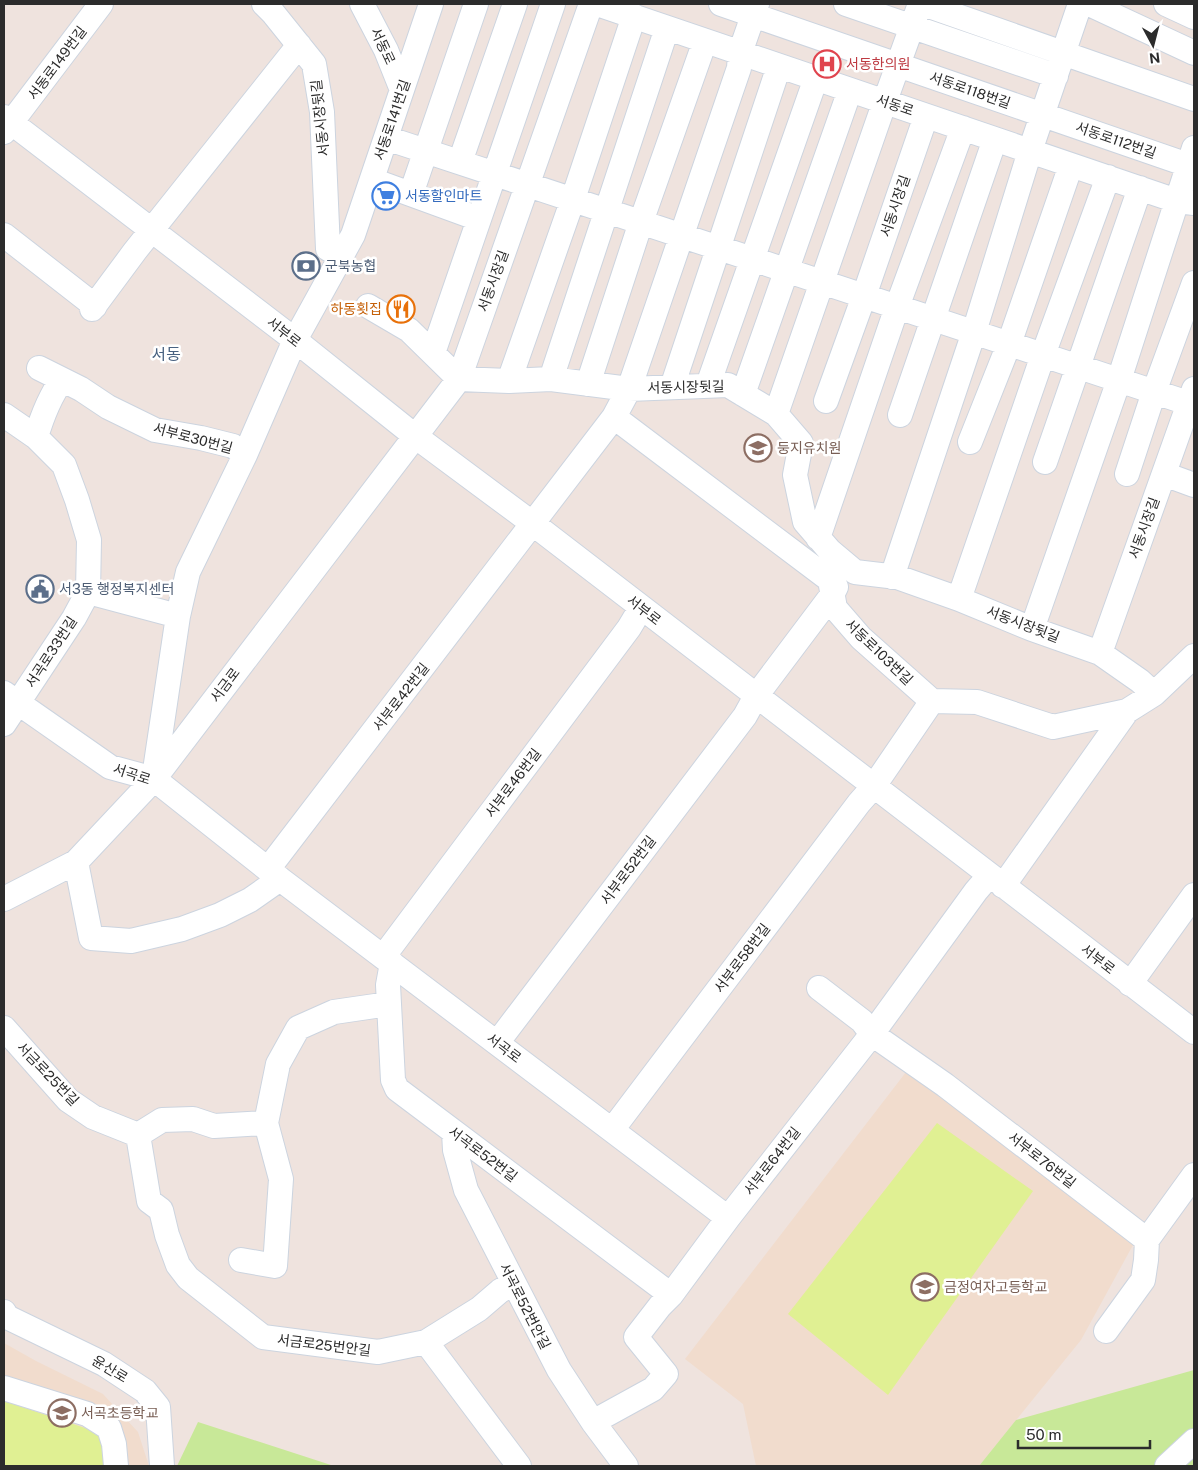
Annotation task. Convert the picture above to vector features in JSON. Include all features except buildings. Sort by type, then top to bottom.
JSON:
[{"type":"street","name":"서동로149번길","points":[[6,124],[101,4]]},
{"type":"street","name":"서동시장뒷길","points":[[264,4],[314,64],[322,112],[328,250]]},
{"type":"street","name":"서동로","points":[[362,4],[386,50],[402,90]]},
{"type":"street","name":"서동로141번길","points":[[295,340],[353,235],[431,4]]},
{"type":"street","points":[[411,194],[476,4]]},
{"type":"street","points":[[460,162],[515,4]]},
{"type":"street","points":[[433,353],[553,4]]},
{"type":"street","name":"서동시장길","points":[[459,379],[591,4]]},
{"type":"street","name":"서동로","points":[[597,4],[1071,165],[1186,202]]},
{"type":"street","name":"서동로118번길","points":[[721,4],[755,9],[898,65],[1043,115]]},
{"type":"street","points":[[846,4],[912,26],[1194,99]]},
{"type":"street","points":[[776,414],[884,101],[922,4],[1060,64]]},
{"type":"street","points":[[892,577],[974,332],[1030,151],[1080,4]]},
{"type":"street","points":[[1089,4],[1194,53]]},
{"type":"street","points":[[1166,4],[1194,17]]},
{"type":"street","points":[[532,524],[614,417],[629,389],[739,68],[740,53],[755,9]]},
{"type":"street","points":[[509,381],[573,200],[634,16]]},
{"type":"street","points":[[551,379],[668,28]]},
{"type":"street","points":[[588,384],[705,41]]},
{"type":"street","points":[[4,235],[93,307],[299,44]]},
{"type":"street","points":[[672,387],[779,66]]},
{"type":"street","points":[[708,385],[816,78]]},
{"type":"street","points":[[743,394],[850,90]]},
{"type":"street","name":"서동로112번길","points":[[1043,115],[1192,160],[1186,202]]},
{"type":"street","name":"서동시장길","points":[[826,401],[926,116]]},
{"type":"street","name":"서부로","points":[[6,124],[152,230],[295,340],[415,436],[1194,1032]]},
{"type":"street","points":[[818,538],[897,307],[963,128]]},
{"type":"street","name":"서동시장길","points":[[386,138],[1154,392],[1192,398],[1100,653]]},
{"type":"street","points":[[900,414],[995,139]]},
{"type":"street","points":[[970,442],[1009,344],[1071,165]]},
{"type":"street","points":[[959,599],[1043,355],[1108,177]]},
{"type":"street","points":[[372,180],[479,219]]},
{"type":"street","points":[[1045,462],[1140,188]]},
{"type":"street","points":[[1032,629],[1119,380],[1172,219],[1186,202]]},
{"type":"street","points":[[1127,474],[1154,392],[1194,283]]},
{"type":"street","points":[[368,306],[409,330],[459,379],[415,436]]},
{"type":"street","name":"서부로30번길","points":[[154,779],[178,616],[188,572],[245,455],[295,340]]},
{"type":"street","points":[[36,437],[55,389],[62,380],[39,368]]},
{"type":"street","name":"서동시장뒷길","points":[[459,379],[509,381],[551,379],[629,389],[728,385],[776,414],[801,442],[795,475],[805,522],[830,551],[855,572],[898,577],[1100,653],[1140,681],[1154,694]]},
{"type":"street","name":"서부로30번길","points":[[62,380],[81,388],[108,406],[155,430],[233,446],[245,455]]},
{"type":"street","name":"서곡로33번길","points":[[4,415],[36,437],[64,465],[78,500],[89,540],[88,592],[74,618],[11,697],[4,724]]},
{"type":"street","name":"서동로103번길","points":[[614,417],[830,580],[835,608],[861,638],[932,701]]},
{"type":"street","name":"서금로","points":[[4,899],[76,862],[154,779],[415,436]]},
{"type":"street","points":[[1164,474],[1194,485]]},
{"type":"street","name":"서부로42번길","points":[[274,874],[532,524]]},
{"type":"street","points":[[756,696],[832,594],[843,574],[855,572]]},
{"type":"street","points":[[88,592],[178,616]]},
{"type":"street","name":"서부로46번길","points":[[388,960],[629,628],[641,608]]},
{"type":"street","points":[[874,786],[932,701],[977,702],[1053,727],[1127,711],[1154,694],[1194,656]]},
{"type":"street","name":"서부로52번길","points":[[497,1043],[745,716],[756,696]]},
{"type":"street","name":"서곡로","points":[[11,697],[110,767],[154,779],[274,874],[728,1218]]},
{"type":"street","points":[[996,881],[1127,711]]},
{"type":"street","name":"서부로58번길","points":[[612,1130],[847,818],[874,786]]},
{"type":"street","points":[[76,862],[91,938],[131,941],[182,929],[220,915],[250,900],[274,874]]},
{"type":"street","name":"서부로64번길","points":[[593,1422],[653,1390],[666,1374],[636,1337],[872,1034],[976,891],[996,881]]},
{"type":"street","points":[[1130,984],[1194,896]]},
{"type":"street","name":"서곡로52번길","points":[[388,960],[393,1080],[397,1089],[671,1294]]},
{"type":"street","name":"서부로76번길","points":[[819,988],[862,1021],[872,1034],[946,1085],[1147,1240]]},
{"type":"street","points":[[241,1260],[275,1266],[281,1179],[266,1123],[278,1064],[298,1028],[334,1012],[389,1004]]},
{"type":"street","name":"서금로25번길","points":[[4,1028],[68,1100],[93,1117],[138,1135]]},
{"type":"street","points":[[138,1135],[162,1120],[193,1119],[214,1126],[266,1123]]},
{"type":"street","name":"서곡로52번안길","points":[[454,1132],[455,1150],[466,1190],[559,1370],[593,1422],[626,1466]]},
{"type":"street","name":"서금로25번안길","points":[[138,1135],[149,1201],[161,1210],[167,1235],[178,1265],[188,1278],[263,1338],[378,1352],[426,1342],[479,1310],[514,1283]]},
{"type":"street","points":[[1106,1331],[1143,1280],[1147,1240],[1194,1175]]},
{"type":"street","name":"윤산로","points":[[4,1312],[6,1317],[104,1364],[145,1391],[158,1407],[162,1466]]},
{"type":"street","points":[[426,1342],[519,1466]]},
{"type":"street","points":[[4,1388],[87,1414],[109,1428],[114,1444],[116,1466]]},
{"type":"street","points":[[1167,1466],[1194,1441]]},
{"type":"shaded area","name":"금정여자고등학교","points":[[913,1063],[1139,1234],[1081,1340],[979,1466],[756,1466],[743,1404],[685,1359]]},
{"type":"shaded area","name":"서곡초등학교","points":[[4,1343],[103,1394],[138,1432],[149,1466],[4,1466]]},
{"type":"green space","points":[[937,1123],[1033,1191],[888,1395],[788,1314]]},
{"type":"green space","points":[[1194,1370],[1194,1466],[979,1466],[1016,1420]]},
{"type":"green space","points":[[4,1401],[103,1434],[109,1466],[4,1466]]},
{"type":"green space","points":[[198,1422],[334,1466],[177,1466]]},
{"type":"place","name":"서동한의원","points":[[827,64]]},
{"type":"place","name":"서동할인마트","points":[[386,196]]},
{"type":"place","name":"군북농협","points":[[306,266]]},
{"type":"place","name":"하동횟집","points":[[401,309]]},
{"type":"place","name":"둥지유치원","points":[[758,448]]},
{"type":"place","name":"서3동 행정복지센터","points":[[40,589]]},
{"type":"place","name":"금정여자고등학교","points":[[925,1287]]},
{"type":"place","name":"서곡초등학교","points":[[62,1413]]},
{"type":"district","name":"서동","points":[[166,354]]}]
